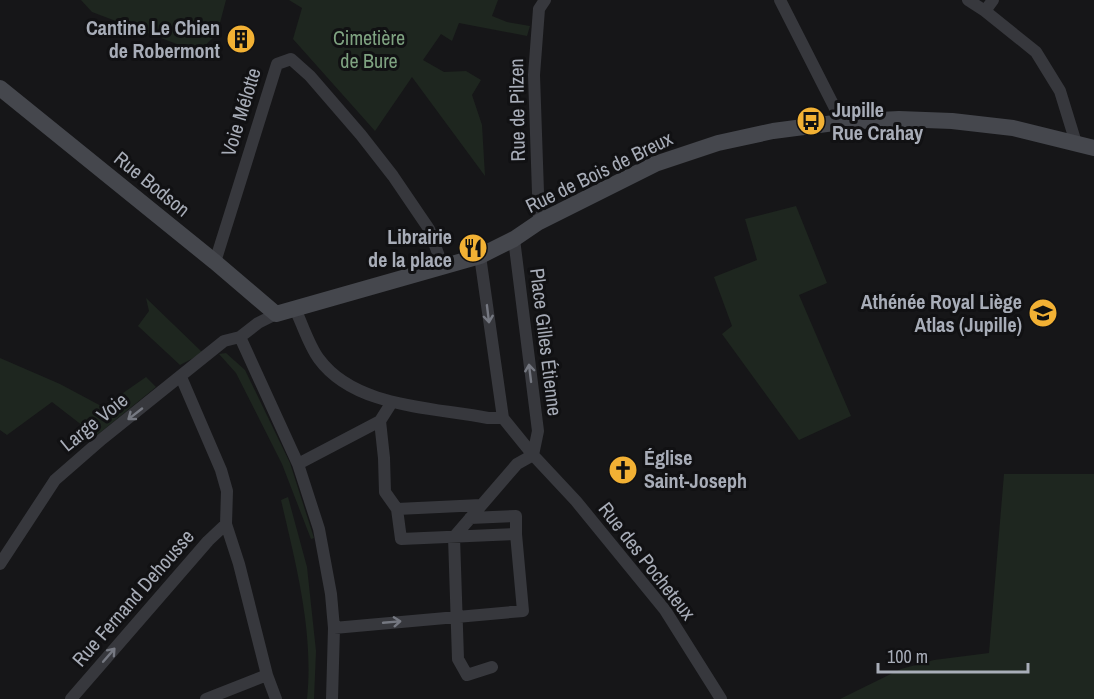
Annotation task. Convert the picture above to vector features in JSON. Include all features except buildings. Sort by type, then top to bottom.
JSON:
[{"type":"street","name":"Rue de Pilzen","points":[[539,222],[534,75],[539,9],[545,0]]},
{"type":"street","points":[[780,0],[842,122]]},
{"type":"street","points":[[968,0],[1036,52],[1060,91],[1077,143]]},
{"type":"street","points":[[985,11],[993,0]]},
{"type":"street","name":"Voie Mélotte","points":[[215,262],[277,64],[291,59],[310,76],[393,176],[429,229],[443,267]]},
{"type":"street","name":"Rue Bodson","points":[[0,88],[276,314]]},
{"type":"street","name":"Rue de Bois de Breux","points":[[276,314],[480,256],[539,222],[655,164],[697,149],[773,131],[842,122],[899,119],[952,121],[1013,128],[1094,148]]},
{"type":"street","name":"Place Gilles Étienne","points":[[513,239],[538,431],[533,455]]},
{"type":"street","points":[[480,256],[503,418],[533,455],[517,464],[454,537],[458,659],[467,675],[492,667]]},
{"type":"street","points":[[296,309],[318,358],[347,386],[392,402],[488,418],[503,418]]},
{"type":"street","name":"Large Voie","points":[[0,564],[22,526],[55,480],[102,439],[224,341],[240,337],[258,323],[276,314]]},
{"type":"street","points":[[240,337],[298,464],[319,529],[331,594],[334,628],[332,699]]},
{"type":"street","points":[[181,377],[221,470],[227,490],[226,524],[239,564],[267,675],[276,699]]},
{"type":"street","points":[[298,464],[380,421],[392,402]]},
{"type":"street","points":[[380,421],[385,492],[397,509],[401,539],[516,534]]},
{"type":"street","name":"Rue des Pocheteux","points":[[533,455],[576,501],[665,610],[721,699]]},
{"type":"street","points":[[397,509],[481,505]]},
{"type":"street","points":[[334,628],[523,611],[516,516],[470,518]]},
{"type":"street","name":"Rue Fernand Dehousse","points":[[71,699],[208,541],[226,524]]},
{"type":"street","points":[[206,699],[267,675]]},
{"type":"green space","points":[[81,0],[226,0],[217,34],[198,52],[92,12]]},
{"type":"green space","name":"Cimetière de Bure","points":[[289,0],[498,0],[492,16],[507,22],[530,26],[527,36],[459,23],[452,41],[441,34],[423,60],[444,72],[466,71],[481,80],[472,95],[482,125],[485,176],[412,77],[375,131],[293,39],[302,8]]},
{"type":"green space","points":[[796,206],[827,283],[799,295],[851,416],[799,440],[722,334],[732,326],[714,277],[757,260],[745,219]]},
{"type":"green space","points":[[146,298],[203,353],[180,365],[138,326],[149,311]]},
{"type":"green space","points":[[226,353],[245,370],[290,463],[314,538],[311,539],[282,464],[236,373],[219,354]]},
{"type":"green space","points":[[0,358],[60,384],[103,407],[146,377],[156,387],[96,436],[52,402],[7,435],[0,430]]},
{"type":"green space","points":[[1004,474],[1094,474],[1094,699],[840,699],[901,669],[934,660],[989,653]]},
{"type":"green space","points":[[288,497],[307,567],[316,651],[314,699],[307,699],[309,674],[306,624],[298,574],[281,500]]},
{"type":"place","name":"Cantine Le Chien de Robermont","points":[[241,39]]},
{"type":"place","name":"Jupille Rue Crahay","points":[[811,121]]},
{"type":"place","name":"Librairie de la place","points":[[473,248]]},
{"type":"place","name":"Athénée Royal Liège Atlas (Jupille)","points":[[1043,313]]},
{"type":"place","name":"Église Saint-Joseph","points":[[623,470]]}]
